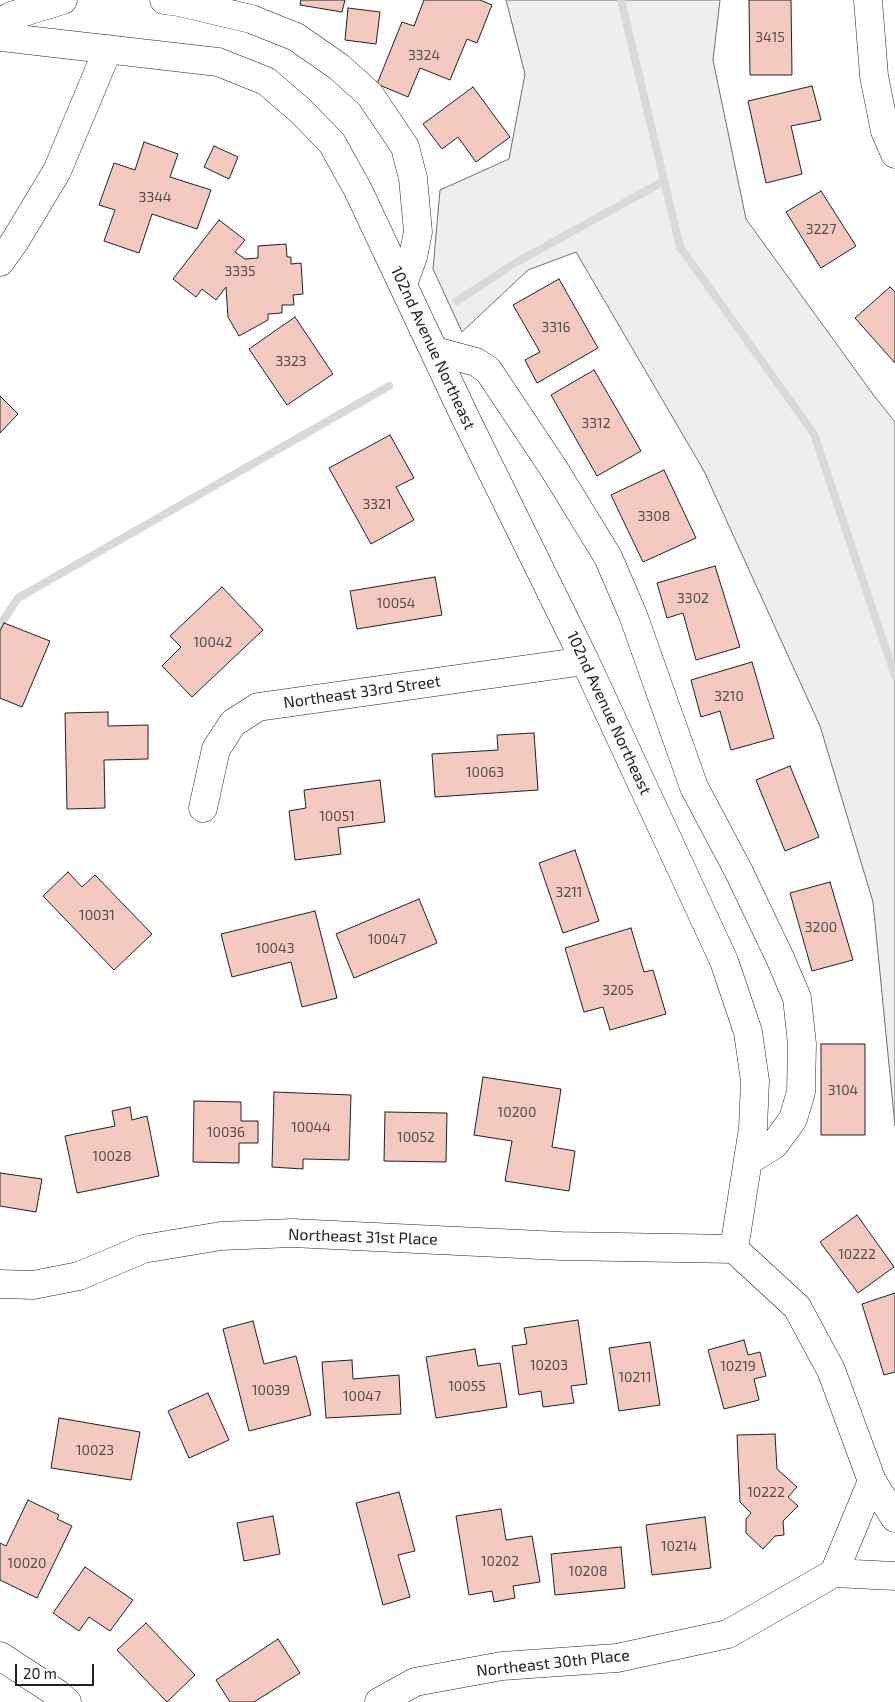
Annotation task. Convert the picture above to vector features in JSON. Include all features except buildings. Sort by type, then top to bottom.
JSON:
[{"type":"street","points":[[0,23],[11,16],[63,0]]},
{"type":"street","points":[[164,0],[250,20],[296,37],[339,67],[370,95],[405,147],[413,178],[418,232],[413,257],[403,284]]},
{"type":"street","points":[[868,0],[874,76],[885,131],[895,154]]},
{"type":"street","name":"102nd Avenue Northeast","points":[[0,37],[218,62],[266,81],[301,110],[332,143],[358,190],[466,419],[585,660],[724,961],[748,1032],[755,1081],[753,1128],[734,1249]]},
{"type":"street","points":[[0,262],[15,241],[57,171],[108,49]]},
{"type":"street","points":[[435,351],[476,362],[488,370],[554,469],[608,557],[633,616],[694,787],[739,872],[797,998],[802,1044],[801,1082],[793,1119],[774,1145],[748,1161]]},
{"type":"street","name":"Northeast 33rd Street","points":[[203,808],[216,749],[233,723],[258,707],[585,660]]},
{"type":"street","name":"Northeast 31st Place","points":[[0,1284],[33,1285],[79,1276],[143,1250],[221,1236],[292,1233],[561,1246],[734,1249]]},
{"type":"street","points":[[734,1249],[797,1307],[831,1370],[872,1481],[895,1518]]},
{"type":"street","points":[[872,1481],[834,1573],[895,1576]]},
{"type":"street","name":"Northeast 30th Place","points":[[379,1702],[415,1682],[502,1666],[617,1658],[728,1634],[834,1573]]},
{"type":"street","points":[[0,1656],[58,1694],[67,1702]]},
{"type":"shaded area","points":[[506,0],[720,0],[713,60],[746,219],[895,422],[895,1126],[873,902],[820,726],[704,471],[576,252],[528,270],[462,332],[433,269],[440,190],[509,159],[525,74]]},
{"type":"waterway","points":[[621,0],[680,247],[814,434],[895,676]]},
{"type":"waterway","points":[[457,301],[515,263],[664,181]]},
{"type":"waterway","points":[[0,625],[18,598],[389,386]]}]
